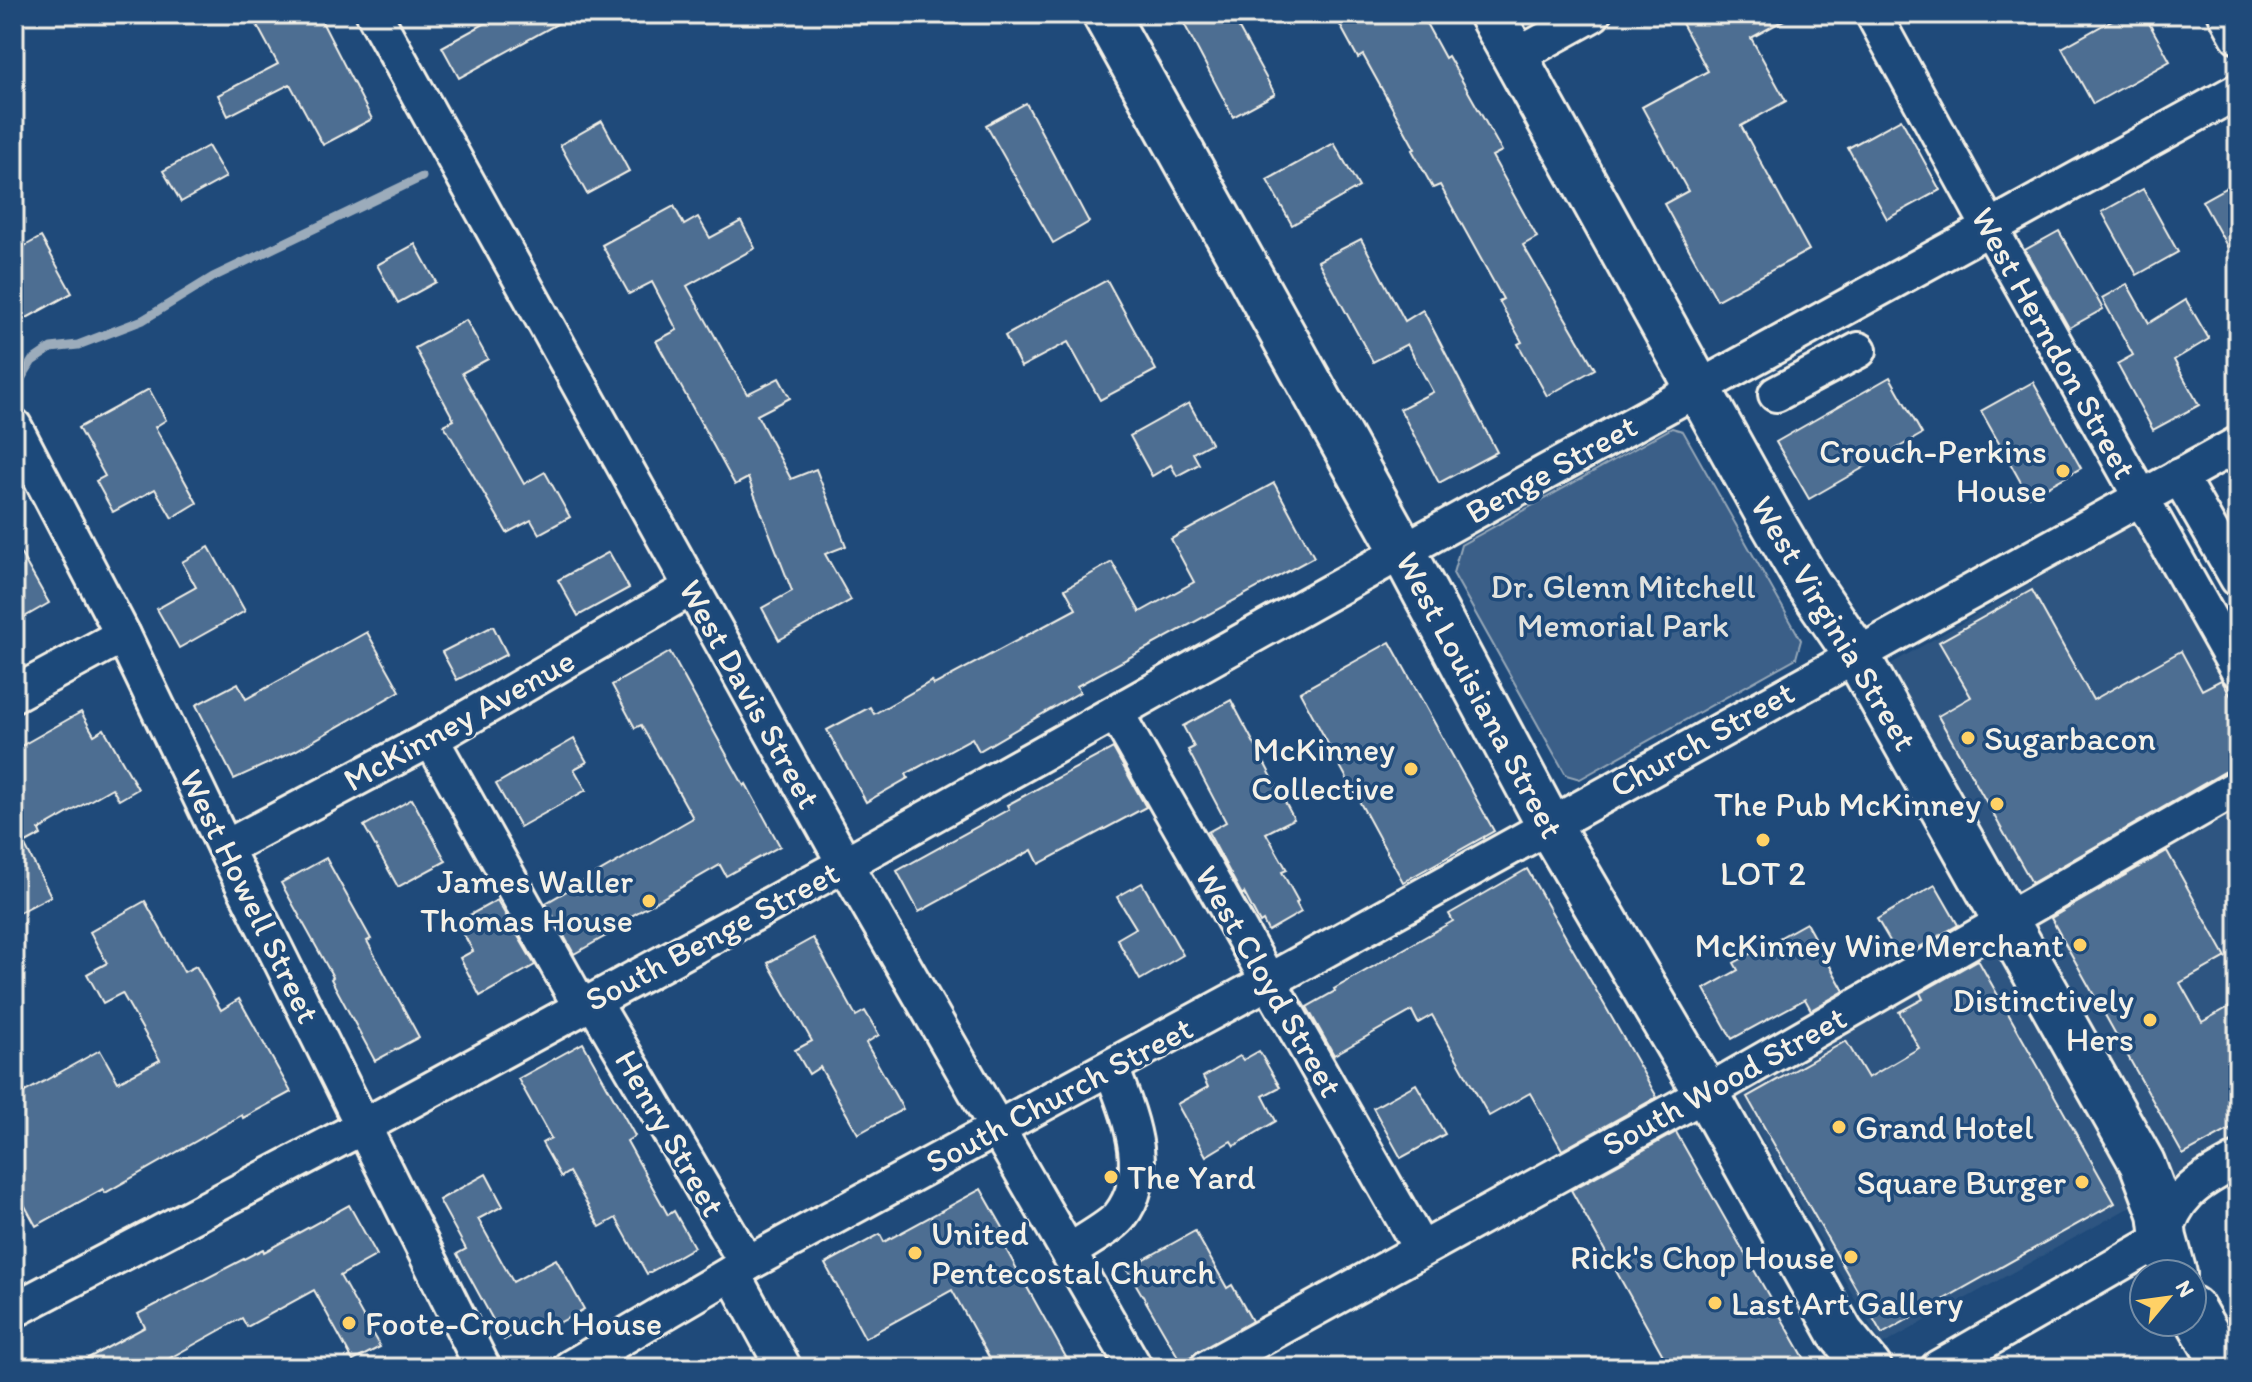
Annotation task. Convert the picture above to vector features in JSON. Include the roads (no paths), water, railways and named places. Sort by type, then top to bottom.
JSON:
[{"type":"main road","name":"West Louisiana Street","points":[[1105,14],[1403,551],[1549,825],[1706,1093],[1841,1334],[1869,1368]]},
{"type":"main road","name":"West Virginia Street","points":[[1491,14],[1785,544],[1856,654],[2142,1163],[2161,1213],[2169,1256]]},
{"type":"main road","points":[[2208,1337],[2226,1368]]},
{"type":"street","name":"West Davis Street","points":[[374,14],[845,864],[1135,1368]]},
{"type":"street","points":[[1515,57],[1593,14]]},
{"type":"street","name":"West Herndon Street","points":[[1873,14],[2238,670]]},
{"type":"street","points":[[2226,14],[2238,36]]},
{"type":"street","name":"Benge Street","points":[[1403,551],[2238,91]]},
{"type":"street","points":[[1798,333],[1822,370]]},
{"type":"street","points":[[1776,394],[1859,350]]},
{"type":"street","name":"West Howell Street","points":[[14,426],[123,635],[483,1368]]},
{"type":"street","name":"Church Street","points":[[1549,825],[2238,444]]},
{"type":"street","points":[[2179,476],[2238,579]]},
{"type":"street","name":"South Benge Street","points":[[14,1310],[364,1126],[845,864],[1403,551]]},
{"type":"street","name":"McKinney Avenue","points":[[225,848],[431,739],[691,588]]},
{"type":"street","points":[[14,694],[123,635]]},
{"type":"street","name":"West Cloyd Street","points":[[1116,713],[1421,1249]]},
{"type":"street","name":"Henry Street","points":[[431,739],[522,903],[587,1004],[739,1268],[781,1362]]},
{"type":"street","name":"South Wood Street","points":[[1207,1368],[1706,1093],[2238,787]]},
{"type":"street","name":"South Church Street","points":[[570,1368],[739,1268],[1269,981],[1549,825]]},
{"type":"street","points":[[1069,1252],[1119,1218],[1131,1194],[1138,1166],[1132,1123],[1111,1067]]},
{"type":"street","points":[[1938,1368],[2169,1256],[2169,1219],[2182,1196],[2198,1182],[2238,1160]]},
{"type":"waterway","points":[[19,382],[32,361],[51,348],[78,345],[143,320],[213,277],[422,177]]},
{"type":"place","name":"Crouch-Perkins House","points":[[2063,471]]},
{"type":"place","name":"Sugarbacon","points":[[1968,738]]},
{"type":"place","name":"McKinney Collective","points":[[1411,769]]},
{"type":"place","name":"The Pub McKinney","points":[[1997,804]]},
{"type":"place","name":"LOT 2","points":[[1763,840]]},
{"type":"place","name":"James Waller Thomas House","points":[[649,901]]},
{"type":"place","name":"McKinney Wine Merchant","points":[[2080,945]]},
{"type":"place","name":"Distinctively Hers","points":[[2150,1020]]},
{"type":"place","name":"Grand Hotel","points":[[1839,1127]]},
{"type":"place","name":"The Yard","points":[[1111,1177]]},
{"type":"place","name":"Square Burger","points":[[2082,1182]]},
{"type":"place","name":"United Pentecostal Church","points":[[915,1253]]},
{"type":"place","name":"Rick's Chop House","points":[[1851,1257]]},
{"type":"place","name":"Last Art Gallery","points":[[1715,1303]]},
{"type":"place","name":"Foote-Crouch House","points":[[349,1323]]},
{"type":"park label","name":"Dr. Glenn Mitchell Memorial Park","points":[[1623,606]]}]
